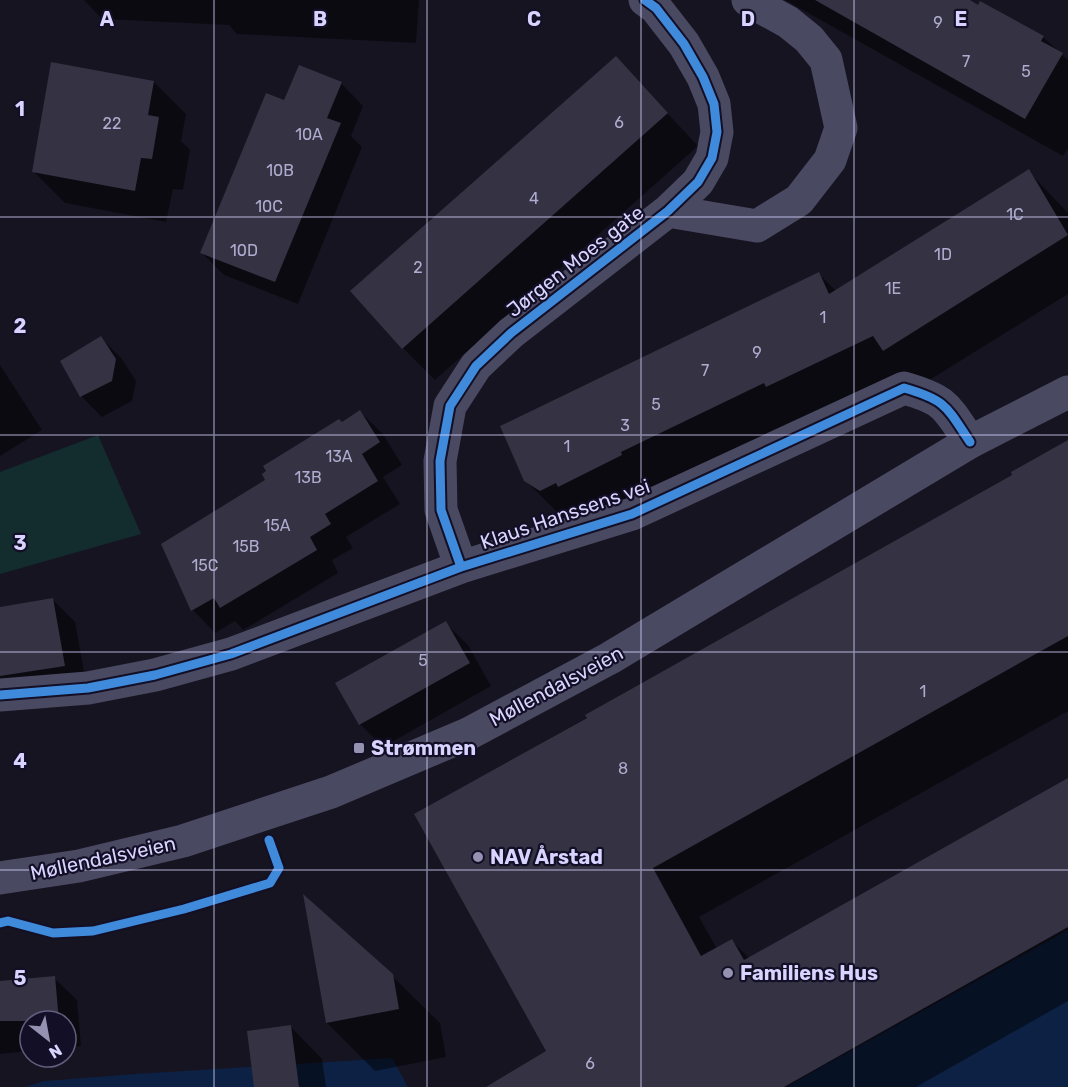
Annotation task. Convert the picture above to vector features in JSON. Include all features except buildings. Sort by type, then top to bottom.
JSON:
[{"type":"street","name":"Jørgen Moes gate","points":[[461,567],[441,510],[440,461],[450,406],[476,366],[511,333],[668,212],[698,182],[712,158],[717,132],[714,104],[703,77],[684,44],[656,8],[645,0]]},
{"type":"street","points":[[668,212],[757,226],[800,200],[830,160],[841,128],[826,60],[809,39],[788,22],[748,0]]},
{"type":"street","name":"Klaus Hanssens vei","points":[[0,695],[88,688],[231,654],[461,567],[632,514],[904,388],[934,397],[949,411],[970,442]]},
{"type":"street","name":"Møllendalsveien","points":[[0,878],[80,866],[205,834],[331,792],[468,734],[610,658],[970,442],[1068,392]]},
{"type":"green space","points":[[98,435],[141,534],[0,574],[0,472]]},
{"type":"water","points":[[1068,930],[1068,1087],[786,1087]]},
{"type":"water","points":[[392,1058],[408,1087],[24,1087],[44,1081]]},
{"type":"cycle path","points":[[461,567],[441,510],[440,461],[450,406],[476,366],[511,333],[668,211],[698,182],[712,158],[717,132],[714,104],[703,77],[684,44],[656,8],[645,0]]},
{"type":"cycle path","points":[[0,695],[88,688],[155,675],[231,654],[461,567],[632,514],[904,388],[929,396],[944,406],[970,442]]},
{"type":"cycle path","points":[[0,923],[8,921],[53,933],[93,931],[184,909],[270,883],[279,868],[269,840]]},
{"type":"place","name":"Strømmen","points":[[359,748]]},
{"type":"place","name":"NAV Årstad","points":[[478,857]]},
{"type":"place","name":"Familiens Hus","points":[[728,973]]}]
